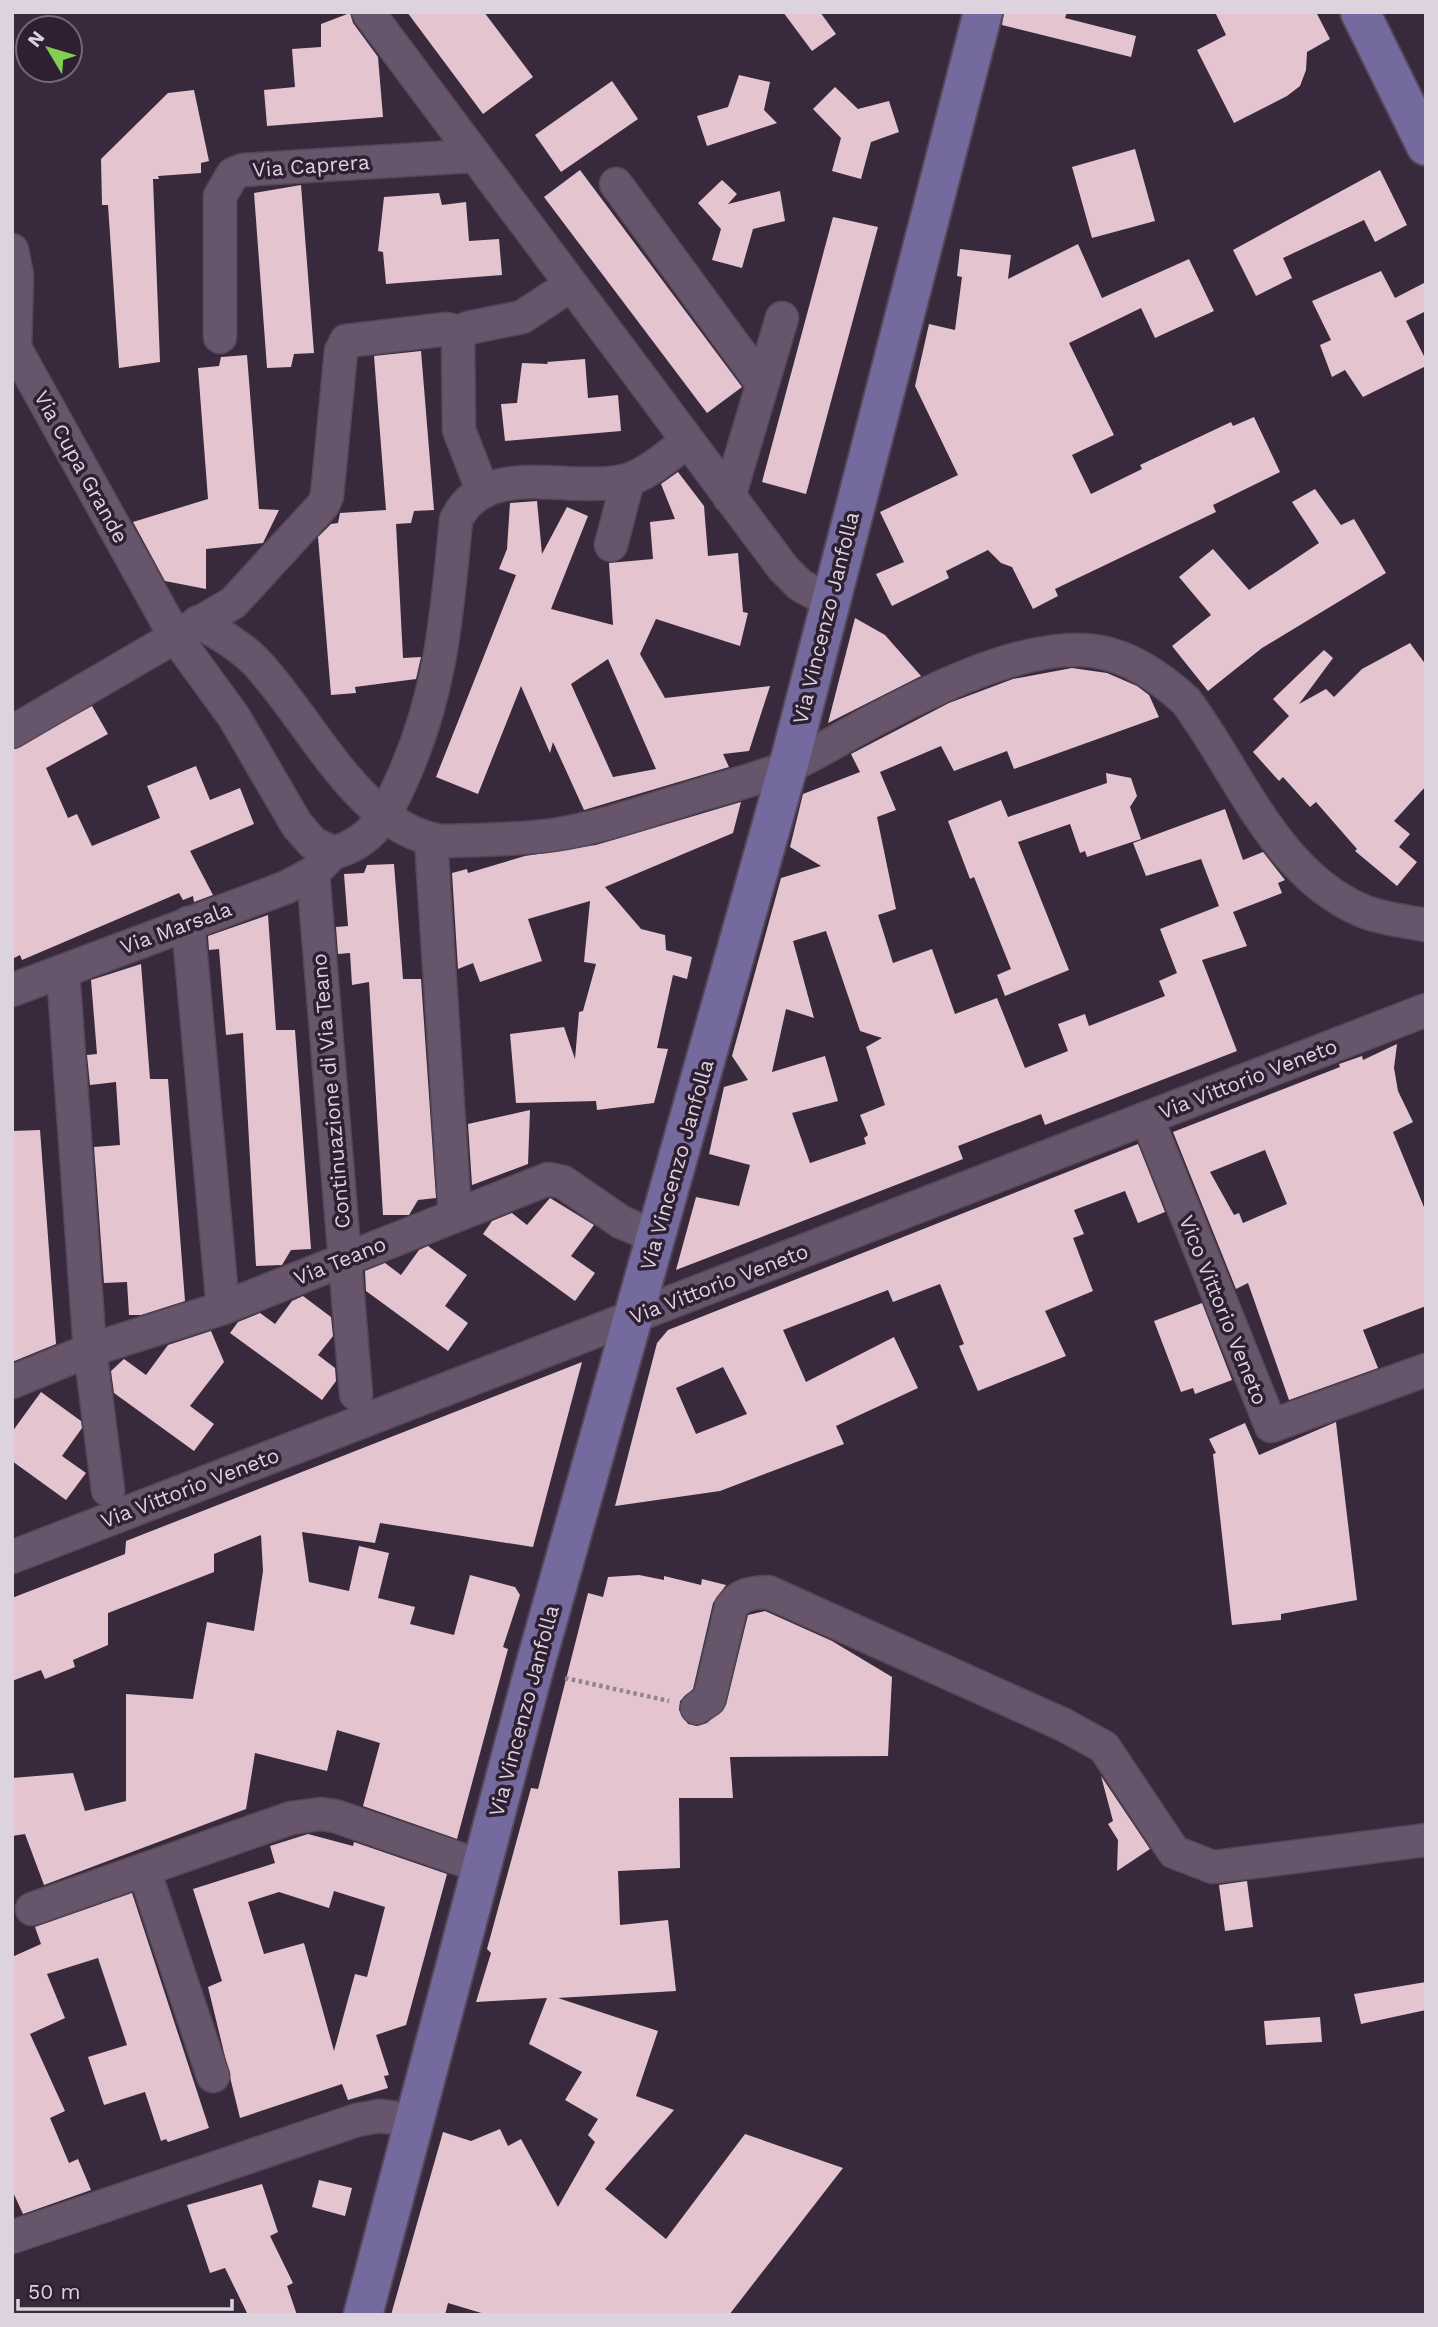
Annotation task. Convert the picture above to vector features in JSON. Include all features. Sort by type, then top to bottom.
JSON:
[{"type":"main road","name":"Via Vincenzo Janfolla","points":[[363,2315],[534,1669],[788,767],[983,12]]},
{"type":"main road","points":[[1360,12],[1426,146]]},
{"type":"street","points":[[368,12],[472,156],[783,568],[800,585],[829,601]]},
{"type":"street","name":"Via Caprera","points":[[220,337],[220,196],[233,174],[243,170],[472,156]]},
{"type":"street","points":[[616,184],[762,383]]},
{"type":"street","name":"Via Cupa Grande","points":[[12,250],[17,275],[15,348],[186,629],[297,825],[313,842],[323,863]]},
{"type":"street","points":[[12,732],[233,603],[247,592],[323,505],[327,496],[341,351],[346,341],[447,329],[461,332],[522,317],[571,285]]},
{"type":"street","points":[[729,496],[782,318]]},
{"type":"street","points":[[461,332],[457,344],[459,430],[482,492]]},
{"type":"street","points":[[393,820],[433,698],[444,636],[456,520],[462,509],[482,492],[508,484],[628,480],[687,442]]},
{"type":"street","points":[[611,545],[628,480]]},
{"type":"street","points":[[186,629],[226,638],[255,661],[344,775],[393,820],[431,840],[518,839],[567,832],[641,814],[788,767],[871,722],[984,670],[1020,658],[1073,650],[1100,652],[1133,664],[1164,680],[1186,701],[1296,865],[1340,898],[1364,911],[1426,925]]},
{"type":"street","name":"Via Marsala","points":[[12,990],[287,887],[393,820]]},
{"type":"street","points":[[431,840],[455,1215]]},
{"type":"street","name":"Continuazione di Via Teano","points":[[323,863],[345,1260],[356,1394]]},
{"type":"street","points":[[188,923],[223,1308]]},
{"type":"street","points":[[63,971],[90,1350],[108,1490]]},
{"type":"street","name":"Via Vittorio Veneto","points":[[12,1557],[1426,1010]]},
{"type":"street","name":"Vico Vittorio Veneto","points":[[1147,1118],[1271,1426],[1426,1370]]},
{"type":"street","name":"Via Teano","points":[[12,1382],[90,1350],[223,1308],[553,1178],[621,1222],[657,1237]]},
{"type":"street","points":[[696,1709],[709,1700],[732,1607],[737,1598],[747,1593],[768,1592],[1064,1725],[1104,1747],[1174,1852],[1213,1867],[1426,1840]]},
{"type":"street","points":[[32,1909],[291,1818],[321,1814],[483,1867]]},
{"type":"street","points":[[145,1870],[213,2076]]},
{"type":"street","points":[[12,2237],[356,2120],[379,2116],[413,2120]]},
{"type":"path","points":[[534,1669],[614,1691],[623,1690],[696,1709]]},
{"type":"building","points":[[407,12],[484,12],[533,77],[483,114]]},
{"type":"building","points":[[783,12],[820,12],[836,34],[812,51]]},
{"type":"building","points":[[1004,12],[1067,12],[1065,18],[1136,36],[1131,57],[1002,25]]},
{"type":"building","points":[[1215,12],[1316,12],[1330,39],[1307,52],[1306,70],[1300,86],[1287,96],[1234,123],[1197,50],[1226,35]]},
{"type":"building","points":[[350,13],[353,23],[378,57],[383,117],[267,126],[264,90],[295,87],[292,49],[321,47],[321,24]]},
{"type":"building","points":[[739,75],[770,82],[764,110],[777,123],[707,146],[697,116],[728,107]]},
{"type":"building","points":[[612,81],[638,119],[561,172],[535,135]]},
{"type":"building","points":[[835,87],[858,109],[889,101],[899,132],[871,142],[861,179],[832,171],[841,138],[813,109]]},
{"type":"building","points":[[194,90],[209,161],[201,163],[201,173],[158,176],[159,179],[153,179],[160,362],[119,368],[108,205],[102,205],[101,159],[168,93]]},
{"type":"building","points":[[1135,149],[1155,221],[1092,238],[1072,167]]},
{"type":"building","points":[[580,170],[742,387],[707,413],[544,197]]},
{"type":"building","points":[[1380,170],[1407,225],[1375,242],[1364,220],[1283,258],[1292,278],[1256,296],[1233,250]]},
{"type":"building","points":[[722,180],[737,194],[728,204],[780,191],[785,221],[753,229],[742,268],[712,260],[721,229],[698,203]]},
{"type":"building","points":[[301,185],[314,353],[294,354],[291,367],[267,368],[254,193]]},
{"type":"building","points":[[439,193],[442,205],[466,202],[469,241],[499,239],[502,275],[386,284],[383,252],[378,251],[384,197]]},
{"type":"building","points":[[833,217],[878,227],[806,494],[762,482]]},
{"type":"building","points":[[1078,244],[1102,298],[1189,259],[1214,311],[1155,338],[1141,308],[1069,343],[1114,435],[1072,455],[1091,494],[1142,469],[1140,465],[1231,422],[1233,426],[1254,417],[1280,472],[1213,505],[1216,512],[1055,589],[1058,596],[1033,609],[1012,567],[1001,563],[988,550],[946,571],[949,578],[892,606],[876,574],[904,562],[880,512],[958,475],[915,386],[929,324],[955,330],[962,277],[957,276],[960,249],[1011,255],[1008,279]]},
{"type":"building","points":[[1381,271],[1395,298],[1426,282],[1426,311],[1406,321],[1426,360],[1426,366],[1363,397],[1345,370],[1332,377],[1320,345],[1331,340],[1312,301]]},
{"type":"building","points":[[421,351],[434,510],[414,511],[411,523],[396,524],[403,658],[421,657],[416,679],[355,687],[356,693],[331,695],[318,537],[331,524],[338,523],[340,513],[386,510],[374,356]]},
{"type":"building","points":[[247,355],[259,509],[279,510],[263,543],[206,549],[206,589],[165,581],[133,522],[208,499],[198,368],[219,366],[221,357]]},
{"type":"building","points":[[585,359],[588,398],[618,395],[621,431],[505,441],[501,404],[517,403],[522,363],[548,364],[547,362]]},
{"type":"building","points":[[678,472],[704,506],[708,556],[738,553],[743,612],[748,613],[740,646],[656,619],[640,654],[665,698],[770,686],[749,751],[723,754],[729,767],[584,810],[553,742],[550,753],[521,686],[478,794],[436,777],[516,575],[499,569],[507,549],[510,503],[537,501],[542,554],[567,507],[588,516],[551,609],[613,625],[609,563],[653,559],[650,522],[675,519],[661,484]],"holes":[[[608,659],[656,769],[613,777],[571,684]]]},
{"type":"building","points":[[1315,489],[1341,525],[1354,519],[1386,573],[1262,648],[1208,691],[1172,646],[1211,615],[1179,577],[1213,549],[1249,590],[1319,543],[1292,502]]},
{"type":"building","points":[[855,618],[885,635],[921,676],[828,723]]},
{"type":"building","points":[[1410,643],[1426,665],[1426,786],[1394,821],[1410,834],[1399,847],[1417,862],[1397,886],[1355,851],[1357,849],[1316,802],[1310,807],[1283,777],[1279,781],[1253,752],[1289,716],[1273,699],[1324,650],[1333,658],[1299,704],[1326,689],[1334,697],[1362,669]]},
{"type":"building","points":[[1072,668],[1107,673],[1137,686],[1149,695],[1159,717],[1014,769],[1007,751],[954,771],[941,746],[880,772],[896,810],[877,817],[896,909],[878,915],[893,963],[932,949],[955,1014],[997,998],[1025,1068],[1068,1051],[1058,1024],[1085,1014],[1089,1026],[1165,996],[1159,981],[1177,973],[1160,929],[1219,906],[1201,859],[1146,876],[1133,843],[1225,809],[1243,860],[1263,852],[1285,880],[1278,883],[1282,893],[1233,912],[1247,946],[1202,960],[1237,1051],[1045,1125],[1041,1114],[958,1146],[963,1159],[676,1270],[696,1197],[739,1206],[750,1165],[709,1154],[724,1087],[748,1080],[732,1056],[781,878],[821,866],[790,847],[803,794],[860,772],[851,754],[949,703],[1013,679]],"holes":[[[826,931],[860,1031],[882,1038],[866,1047],[885,1105],[860,1115],[868,1135],[864,1138],[866,1144],[810,1163],[792,1113],[838,1101],[825,1056],[772,1072],[786,1009],[814,1018],[793,941]]]},
{"type":"building","points":[[92,706],[108,734],[46,768],[68,818],[77,814],[92,846],[160,818],[147,786],[196,766],[210,800],[240,788],[254,824],[190,851],[213,895],[194,902],[193,896],[183,900],[179,893],[22,960],[20,955],[12,959],[12,750]]},
{"type":"building","points":[[1106,773],[1131,778],[1137,796],[1130,807],[1141,839],[1087,857],[1085,851],[1080,853],[1070,824],[1018,842],[1069,970],[1005,996],[997,975],[1011,969],[974,877],[970,879],[948,821],[1001,800],[1008,817],[1107,783]]},
{"type":"building","points":[[741,802],[733,833],[605,887],[641,929],[665,935],[666,950],[692,957],[687,979],[673,975],[657,1048],[668,1049],[654,1103],[597,1110],[596,1101],[516,1103],[510,1034],[564,1027],[575,1059],[579,1012],[583,1011],[596,964],[584,962],[590,901],[528,919],[542,961],[480,982],[473,963],[458,969],[452,873],[467,869],[468,873],[525,856],[596,845]]},
{"type":"building","points":[[394,864],[403,979],[421,979],[436,1198],[418,1200],[409,1215],[383,1215],[369,982],[352,985],[350,953],[338,954],[336,927],[348,926],[344,874],[364,873],[367,865]]},
{"type":"building","points":[[268,915],[276,1030],[295,1030],[311,1249],[291,1250],[282,1265],[256,1266],[243,1033],[226,1035],[219,949],[209,950],[208,936]]},
{"type":"building","points":[[141,964],[150,1079],[168,1079],[185,1301],[141,1315],[129,1315],[127,1282],[104,1283],[94,1147],[120,1145],[116,1082],[90,1085],[87,1055],[97,1054],[91,980]]},
{"type":"building","points":[[1397,1044],[1394,1068],[1398,1091],[1413,1122],[1393,1132],[1426,1212],[1426,1306],[1363,1330],[1378,1368],[1289,1400],[1248,1283],[1236,1289],[1173,1132],[1340,1067],[1339,1064],[1362,1056],[1363,1060]],"holes":[[[1265,1150],[1287,1204],[1243,1223],[1239,1213],[1234,1215],[1210,1172]]]},
{"type":"building","points":[[530,1110],[528,1164],[472,1185],[468,1124]]},
{"type":"building","points":[[40,1130],[56,1344],[12,1362],[12,1131]]},
{"type":"building","points":[[1138,1144],[1165,1212],[1138,1223],[1125,1191],[1074,1210],[1084,1234],[1073,1238],[1093,1291],[1045,1311],[1066,1356],[978,1391],[959,1346],[964,1344],[940,1284],[893,1302],[888,1290],[783,1330],[806,1382],[894,1337],[918,1388],[836,1426],[844,1444],[720,1491],[615,1506],[657,1343],[668,1330]],"holes":[[[723,1367],[747,1414],[696,1434],[676,1388]]]},
{"type":"building","points":[[550,1198],[594,1225],[571,1256],[595,1273],[575,1301],[483,1234],[492,1221],[512,1213],[527,1225]]},
{"type":"building","points":[[428,1246],[467,1275],[445,1306],[468,1323],[448,1351],[366,1291],[365,1271],[385,1263],[401,1275],[419,1250]]},
{"type":"building","points":[[303,1296],[331,1317],[333,1336],[318,1355],[335,1368],[336,1381],[322,1400],[230,1333],[238,1322],[260,1313],[275,1324],[292,1301]]},
{"type":"building","points":[[1202,1303],[1232,1380],[1195,1394],[1193,1388],[1181,1392],[1154,1321]]},
{"type":"building","points":[[211,1331],[224,1362],[190,1406],[214,1424],[194,1451],[114,1393],[111,1371],[124,1359],[146,1375],[168,1345]]},
{"type":"building","points":[[582,1362],[533,1547],[380,1523],[375,1543],[302,1532],[309,1582],[349,1591],[359,1546],[389,1553],[378,1598],[415,1607],[410,1624],[454,1635],[470,1575],[515,1587],[520,1595],[503,1647],[508,1649],[457,1839],[363,1806],[380,1743],[337,1730],[327,1771],[255,1753],[246,1809],[44,1885],[25,1834],[12,1836],[12,1778],[73,1773],[85,1811],[126,1801],[126,1694],[193,1699],[207,1622],[254,1631],[263,1571],[261,1535],[214,1554],[214,1572],[108,1613],[108,1645],[73,1660],[75,1667],[45,1679],[41,1670],[12,1681],[12,1598],[125,1554],[126,1541]]},
{"type":"building","points":[[41,1392],[81,1421],[82,1428],[62,1456],[86,1473],[66,1500],[12,1461],[12,1432]]},
{"type":"building","points":[[1336,1422],[1357,1600],[1281,1614],[1281,1620],[1232,1625],[1213,1454],[1216,1453],[1209,1439],[1245,1423],[1259,1455]]},
{"type":"building","points":[[639,1575],[664,1580],[664,1576],[701,1585],[702,1579],[726,1585],[713,1603],[693,1689],[680,1701],[679,1710],[688,1724],[697,1726],[707,1723],[726,1705],[748,1615],[765,1611],[832,1641],[892,1677],[888,1756],[730,1757],[733,1798],[679,1798],[680,1868],[618,1871],[620,1925],[668,1920],[676,1991],[558,1998],[658,2031],[636,2096],[674,2110],[605,2189],[666,2239],[745,2134],[843,2168],[729,2315],[488,2315],[448,2303],[445,2315],[391,2315],[443,2132],[471,2141],[500,2129],[508,2146],[521,2139],[558,2207],[595,2142],[588,2135],[598,2119],[565,2100],[582,2072],[529,2044],[547,1998],[476,2002],[491,1953],[487,1949],[531,1788],[538,1789],[588,1593],[603,1597],[608,1577]]},
{"type":"building","points":[[1101,1776],[1150,1849],[1117,1871],[1118,1840],[1108,1824],[1113,1821]]},
{"type":"building","points":[[308,1834],[353,1846],[354,1842],[447,1874],[406,2025],[376,2035],[389,2075],[384,2076],[388,2088],[348,2100],[342,2084],[240,2118],[208,1987],[222,1981],[193,1889],[275,1863],[270,1846]],"holes":[[[334,1891],[385,1907],[367,1977],[355,1974],[334,2051],[304,1943],[264,1954],[248,1902],[279,1892],[329,1908]]]},
{"type":"building","points":[[1247,1881],[1253,1927],[1225,1931],[1219,1885]]},
{"type":"building","points":[[132,1893],[209,2128],[168,2142],[166,2139],[161,2141],[145,2092],[104,2105],[88,2057],[127,2045],[98,1958],[47,1974],[65,2018],[30,2034],[65,2111],[50,2118],[69,2163],[78,2159],[91,2190],[23,2214],[12,2190],[12,1957],[41,1944],[35,1927]]},
{"type":"building","points":[[1426,1982],[1426,2010],[1361,2024],[1354,1994]]},
{"type":"building","points":[[1320,2017],[1322,2042],[1266,2045],[1264,2021]]},
{"type":"building","points":[[319,2180],[352,2188],[345,2216],[312,2207]]},
{"type":"building","points":[[262,2184],[278,2232],[270,2236],[293,2283],[287,2286],[297,2315],[248,2315],[225,2268],[210,2273],[187,2205]]}]
